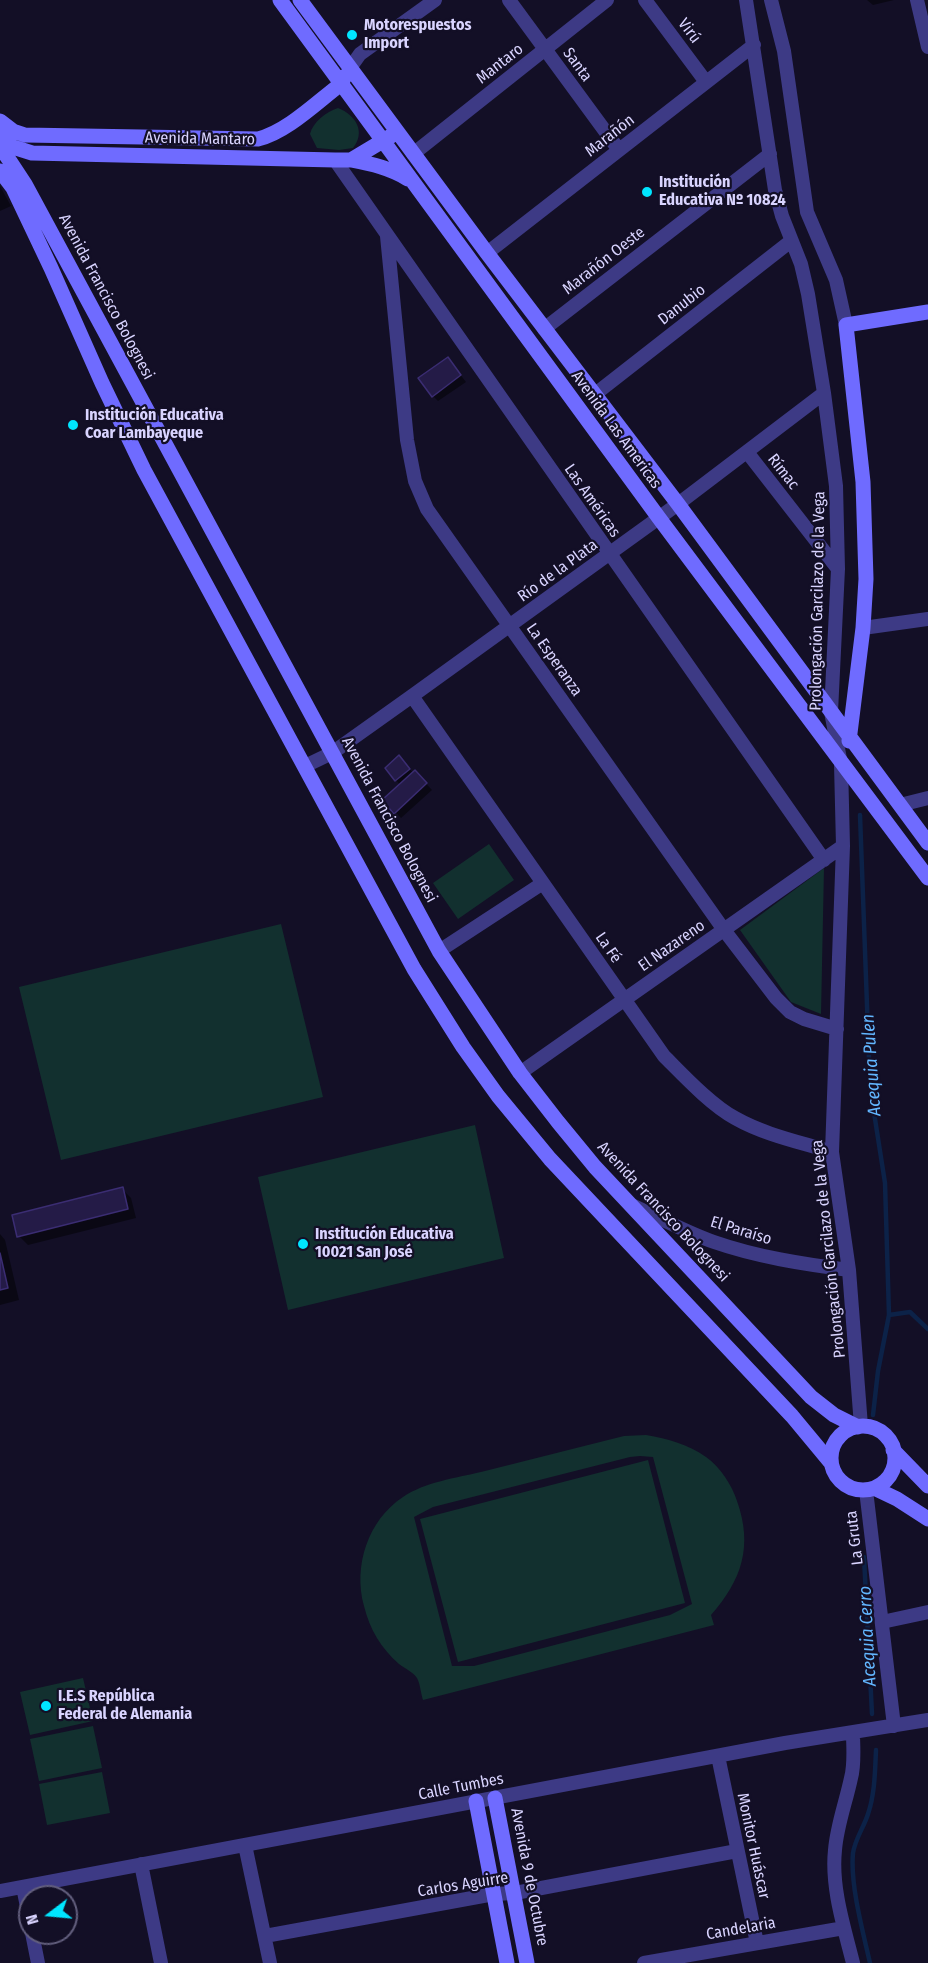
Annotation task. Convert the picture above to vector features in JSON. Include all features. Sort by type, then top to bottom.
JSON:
[{"type":"street","name":"Avenida Las Americas","points":[[280,0],[659,518],[928,878]]},
{"type":"street","name":"Avenida Las Americas","points":[[300,0],[412,154],[678,504],[928,843]]},
{"type":"street","points":[[350,68],[360,54],[435,0]]},
{"type":"street","name":"Santa","points":[[508,0],[619,150]]},
{"type":"street","name":"Mantaro","points":[[412,154],[607,0]]},
{"type":"street","name":"Virú","points":[[645,0],[706,82]]},
{"type":"street","name":"Prolongación Garcilazo de la Vega","points":[[746,0],[775,190],[790,241],[801,264],[808,294],[836,486],[838,569],[831,712],[841,764],[843,846],[832,1152],[849,1270],[859,1427]]},
{"type":"street","points":[[771,0],[784,51],[807,212],[836,280],[846,326],[863,482],[866,579],[863,628],[850,738],[841,764]]},
{"type":"street","points":[[916,0],[928,47]]},
{"type":"street","name":"Marañón","points":[[487,254],[754,45]]},
{"type":"street","name":"Avenida Mantaro","points":[[0,121],[13,131],[37,136],[258,139],[271,136],[285,127],[341,84],[350,68]]},
{"type":"street","points":[[285,127],[280,133],[279,140],[280,148],[289,159]]},
{"type":"street","points":[[351,160],[396,132]]},
{"type":"street","name":"Avenida Mantaro","points":[[0,137],[13,147],[27,153],[351,160],[395,171],[411,181]]},
{"type":"street","name":"Avenida Francisco Bolognesi","points":[[0,146],[35,203],[439,951],[520,1073],[595,1167],[811,1397],[834,1415],[859,1427]]},
{"type":"street","points":[[35,203],[29,186],[28,173],[33,164],[45,158],[66,154]]},
{"type":"street","name":"Marañón Oeste","points":[[544,328],[770,154]]},
{"type":"street","name":"Las Américas","points":[[335,160],[824,860]]},
{"type":"street","name":"Avenida Francisco Bolognesi","points":[[0,171],[13,188],[144,470],[414,969],[463,1047],[498,1096],[550,1159],[792,1416],[831,1463]]},
{"type":"street","name":"La Esperanza","points":[[387,236],[407,440],[415,481],[427,509],[724,930],[776,998],[790,1012],[804,1019],[837,1029]]},
{"type":"street","name":"Danubio","points":[[594,395],[790,241]]},
{"type":"street","points":[[846,326],[928,312]]},
{"type":"street","name":"Río de la Plata","points":[[305,766],[332,753],[412,696],[659,518],[824,393]]},
{"type":"street","name":"Rímac","points":[[747,452],[838,569]]},
{"type":"street","points":[[863,628],[928,619]]},
{"type":"street","name":"La Fé","points":[[412,696],[664,1056],[696,1088],[734,1118],[768,1132],[832,1152]]},
{"type":"street","points":[[900,805],[928,798]]},
{"type":"street","name":"El Nazareno","points":[[520,1073],[843,846]]},
{"type":"street","points":[[439,951],[543,883]]},
{"type":"street","name":"El Paraíso","points":[[630,1204],[713,1241],[747,1252],[792,1262],[849,1270]]},
{"type":"street","points":[[870,1489],[888,1477],[893,1469],[893,1450],[889,1440],[881,1432],[872,1428],[859,1427],[848,1430],[834,1444],[831,1453],[834,1473],[848,1487],[857,1490],[870,1489],[897,1499],[928,1519]]},
{"type":"street","points":[[893,1450],[928,1486]]},
{"type":"street","name":"La Gruta","points":[[870,1489],[894,1726]]},
{"type":"street","points":[[882,1622],[928,1612]]},
{"type":"street","name":"Calle Tumbes","points":[[33,1885],[785,1743],[928,1720]]},
{"type":"street","points":[[852,1963],[835,1876],[835,1851],[839,1821],[852,1775],[854,1732]]},
{"type":"street","name":"Monitor Huáscar","points":[[718,1756],[757,1943]]},
{"type":"street","name":"Avenida 9 de Octubre","points":[[495,1798],[527,1963]]},
{"type":"street","points":[[476,1801],[507,1963]]},
{"type":"street","points":[[245,1845],[270,1963]]},
{"type":"street","name":"Carlos Aguirre","points":[[264,1936],[494,1894],[515,1893],[737,1851]]},
{"type":"street","points":[[141,1864],[161,1963]]},
{"type":"street","name":"Calle Tumbes","points":[[0,1891],[18,1888]]},
{"type":"street","name":"Candelaria","points":[[644,1963],[844,1928]]},
{"type":"street","points":[[34,1945],[38,1963]]},
{"type":"green space","points":[[338,108],[350,115],[357,125],[359,136],[357,142],[353,148],[339,150],[317,148],[310,134],[314,125],[329,112]]},
{"type":"green space","points":[[489,844],[514,880],[458,919],[433,883]]},
{"type":"green space","points":[[824,868],[821,1014],[791,1002],[740,930]]},
{"type":"green space","points":[[281,924],[323,1097],[61,1160],[19,987]]},
{"type":"green space","points":[[475,1125],[504,1258],[288,1310],[258,1177]]},
{"type":"green space","points":[[646,1435],[685,1445],[706,1457],[716,1466],[732,1489],[742,1517],[744,1548],[737,1575],[722,1602],[711,1615],[714,1625],[423,1700],[417,1678],[387,1652],[369,1623],[364,1606],[361,1591],[362,1560],[372,1531],[381,1518],[403,1497],[431,1484],[624,1436]],"holes":[[[630,1457],[653,1457],[692,1604],[670,1615],[474,1666],[452,1666],[414,1517],[433,1507]]]},
{"type":"green space","points":[[648,1460],[685,1603],[458,1662],[420,1519]]},
{"type":"green space","points":[[83,1678],[93,1721],[30,1735],[20,1692]]},
{"type":"green space","points":[[93,1726],[102,1768],[39,1781],[30,1739]]},
{"type":"green space","points":[[102,1772],[110,1813],[47,1825],[39,1784]]},
{"type":"building","points":[[448,357],[461,375],[432,397],[418,378]]},
{"type":"building","points":[[399,755],[410,769],[395,781],[385,768]]},
{"type":"building","points":[[415,770],[427,783],[394,814],[382,800]]},
{"type":"building","points":[[123,1187],[128,1209],[17,1237],[12,1215]]},
{"type":"building","points":[[0,1253],[8,1288],[0,1290]]},
{"type":"waterway","name":"Acequia Pulen","points":[[860,815],[870,1087],[885,1183],[889,1315],[878,1371],[873,1415]]},
{"type":"waterway","points":[[889,1315],[910,1312],[928,1329]]},
{"type":"waterway","name":"Acequia Cerro","points":[[864,1557],[872,1714]]},
{"type":"waterway","name":"Acequia Cerro","points":[[870,1963],[853,1879],[853,1853],[872,1798],[876,1750]]},
{"type":"place","name":"Motorespuestos Import","points":[[352,35]]},
{"type":"place","name":"Institución Educativa Nº 10824","points":[[647,192]]},
{"type":"place","name":"Institución Educativa Coar Lambayeque","points":[[73,425]]},
{"type":"place","name":"Institución Educativa 10021 San José","points":[[303,1244]]},
{"type":"place","name":"I.E.S República Federal de Alemania","points":[[46,1706]]}]
